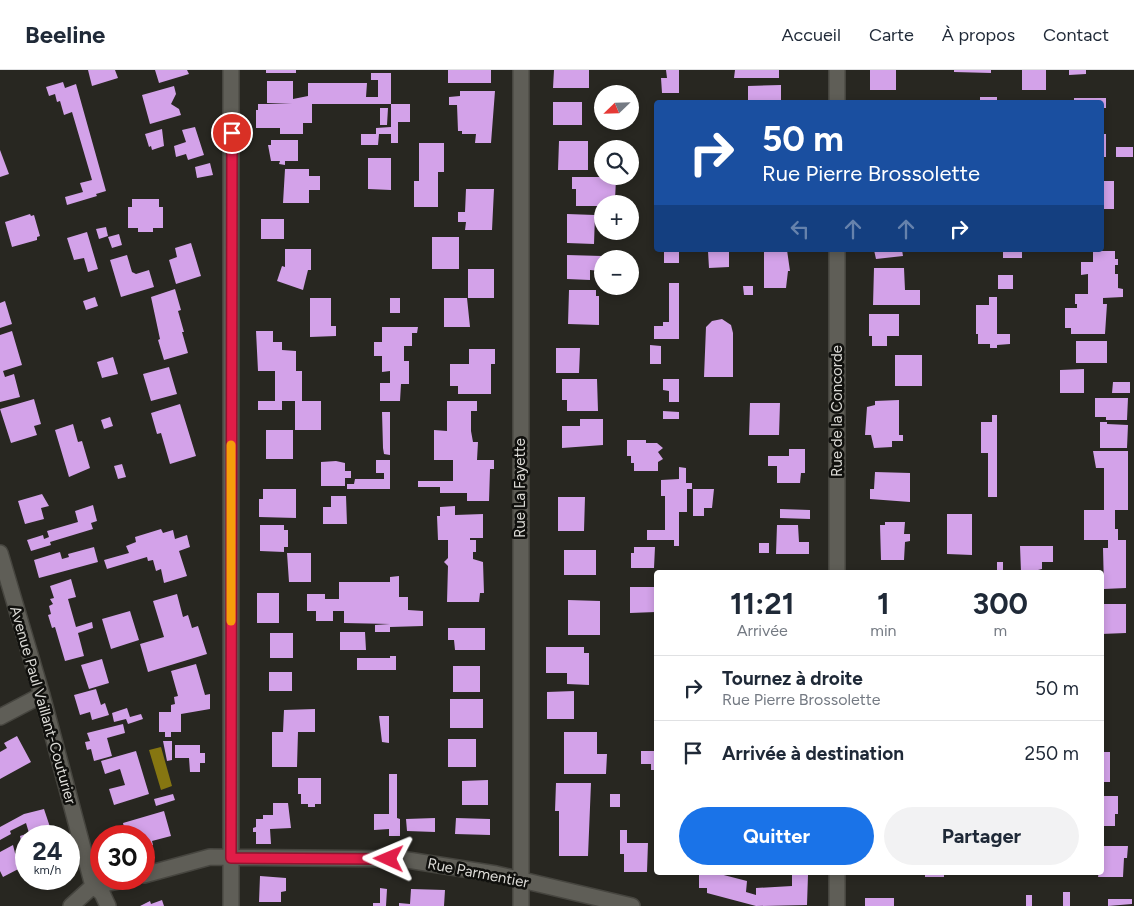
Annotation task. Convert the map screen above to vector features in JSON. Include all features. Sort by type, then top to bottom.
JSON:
[{"type":"street","points":[[231,70],[231,906]]},
{"type":"street","name":"Rue La Fayette","points":[[521,70],[521,906]]},
{"type":"street","points":[[837,70],[837,100]]},
{"type":"street","name":"Rue de la Concorde","points":[[837,252],[837,570]]},
{"type":"street","name":"Avenue Paul Vaillant-Couturier","points":[[0,553],[42,695],[90,875]]},
{"type":"street","points":[[0,717],[42,695]]},
{"type":"street","name":"Rue Parmentier","points":[[155,872],[210,857],[401,859],[448,865],[632,906]]},
{"type":"street","points":[[837,875],[837,906]]},
{"type":"street","points":[[71,906],[90,889]]},
{"type":"street","name":"Avenue Paul Vaillant-Couturier","points":[[98,890],[102,893],[108,906]]},
{"type":"shaded area","points":[[161,747],[172,786],[161,790],[149,750]]},
{"type":"building","points":[[88,70],[115,70],[118,78],[92,86]]},
{"type":"building","points":[[155,70],[187,70],[189,74],[159,83]]},
{"type":"building","points":[[266,70],[296,70],[296,73],[266,73]]},
{"type":"building","points":[[448,70],[491,70],[491,83],[448,83]]},
{"type":"building","points":[[554,70],[589,70],[589,88],[553,88]]},
{"type":"building","points":[[666,70],[679,70],[679,93],[662,93],[661,78],[667,78]]},
{"type":"building","points":[[735,70],[779,70],[779,78],[734,78]]},
{"type":"building","points":[[870,70],[896,70],[896,90],[870,90]]},
{"type":"building","points":[[954,70],[991,70],[991,73],[954,72]]},
{"type":"building","points":[[1022,70],[1046,70],[1046,90],[1022,90]]},
{"type":"building","points":[[1069,70],[1086,70],[1086,74],[1069,75]]},
{"type":"building","points":[[371,73],[391,73],[391,104],[312,104],[312,123],[303,123],[303,134],[280,134],[280,128],[256,128],[258,104],[292,104],[267,103],[267,81],[293,81],[293,99],[308,96],[308,83],[367,83],[366,97],[378,97],[378,80],[371,80]]},
{"type":"building","points":[[63,82],[65,88],[76,84],[106,191],[96,194],[97,196],[67,205],[65,197],[83,192],[80,183],[92,180],[72,112],[64,115],[60,101],[57,102],[55,94],[49,96],[46,87]]},
{"type":"building","points":[[781,85],[781,100],[748,100],[748,86]]},
{"type":"building","points":[[174,86],[176,94],[171,104],[179,109],[181,115],[150,124],[142,95]]},
{"type":"building","points":[[460,91],[495,91],[491,143],[475,143],[476,134],[462,134],[462,131],[458,131],[457,105],[449,105],[449,97],[460,96]]},
{"type":"building","points":[[980,97],[997,97],[997,100],[980,100]]},
{"type":"building","points":[[1074,98],[1106,98],[1106,108],[1104,108],[1104,100],[1074,100]]},
{"type":"building","points":[[553,102],[582,102],[582,125],[553,125]]},
{"type":"building","points":[[391,104],[410,104],[410,122],[398,122],[398,143],[391,143],[391,134],[379,134],[378,145],[361,145],[361,134],[376,134],[376,128],[391,127]]},
{"type":"building","points":[[380,108],[388,108],[387,125],[380,125]]},
{"type":"building","points":[[195,127],[204,155],[188,160],[186,154],[176,157],[174,146],[186,142],[182,130]]},
{"type":"building","points":[[162,129],[164,146],[152,150],[151,146],[149,147],[145,134]]},
{"type":"building","points":[[1104,134],[1106,134],[1106,157],[1104,157]]},
{"type":"building","points":[[271,140],[298,140],[298,161],[285,161],[285,165],[279,164],[280,161],[271,161],[268,145],[271,145]]},
{"type":"building","points":[[559,141],[588,141],[588,170],[558,170]]},
{"type":"building","points":[[419,143],[444,143],[444,172],[438,172],[438,207],[414,207],[414,181],[419,181]]},
{"type":"building","points":[[1116,147],[1133,147],[1133,157],[1116,157]]},
{"type":"building","points":[[0,150],[9,174],[0,177]]},
{"type":"building","points":[[368,158],[391,158],[391,190],[368,189]]},
{"type":"building","points":[[210,163],[213,175],[197,178],[195,167]]},
{"type":"building","points":[[285,169],[309,169],[309,176],[320,176],[320,190],[309,190],[309,203],[283,203]]},
{"type":"building","points":[[572,177],[594,177],[594,185],[616,185],[615,195],[594,195],[594,206],[576,206],[576,189],[572,189]]},
{"type":"building","points":[[1104,181],[1114,181],[1114,209],[1104,209]]},
{"type":"building","points":[[466,189],[494,189],[492,230],[465,230],[466,222],[458,222],[458,212],[465,212]]},
{"type":"building","points":[[132,199],[159,199],[159,207],[163,207],[163,228],[153,228],[153,232],[138,232],[138,228],[128,228],[128,207],[132,207]]},
{"type":"building","points":[[30,214],[31,216],[34,215],[40,236],[37,237],[37,240],[12,247],[5,222]]},
{"type":"building","points":[[567,214],[594,215],[594,244],[567,243]]},
{"type":"building","points":[[261,219],[284,219],[284,239],[261,239]]},
{"type":"building","points":[[106,227],[108,236],[99,239],[96,229]]},
{"type":"building","points":[[87,232],[98,269],[88,272],[84,258],[74,260],[67,238]]},
{"type":"building","points":[[119,234],[122,245],[112,248],[108,237]]},
{"type":"building","points":[[432,237],[459,237],[459,269],[432,269]]},
{"type":"building","points":[[191,243],[201,276],[176,284],[169,260],[177,257],[175,248]]},
{"type":"building","points":[[285,249],[311,249],[311,270],[308,270],[303,290],[277,281],[282,266],[285,267]]},
{"type":"building","points":[[1115,251],[1115,259],[1118,259],[1118,265],[1115,265],[1115,274],[1118,274],[1118,288],[1123,289],[1123,297],[1103,298],[1103,304],[1107,304],[1105,334],[1071,334],[1071,328],[1065,328],[1065,308],[1077,308],[1075,294],[1088,294],[1088,274],[1081,275],[1081,262],[1093,262],[1093,252]]},
{"type":"building","points":[[664,252],[679,252],[679,263],[664,263]]},
{"type":"building","points":[[708,252],[729,252],[729,267],[709,268]]},
{"type":"building","points":[[764,252],[787,252],[790,271],[788,271],[786,288],[764,288]]},
{"type":"building","points":[[874,252],[902,252],[903,256],[876,259]]},
{"type":"building","points":[[1003,252],[1022,252],[1022,258],[1003,258]]},
{"type":"building","points":[[127,255],[132,272],[136,274],[149,270],[154,287],[121,297],[110,260]]},
{"type":"building","points":[[567,255],[594,256],[594,270],[590,270],[590,280],[567,279]]},
{"type":"building","points":[[874,268],[904,268],[905,290],[920,290],[920,305],[873,305]]},
{"type":"building","points":[[468,269],[494,269],[494,298],[468,298]]},
{"type":"building","points":[[998,275],[1013,275],[1013,289],[998,289]]},
{"type":"building","points":[[669,283],[679,283],[679,339],[654,339],[654,326],[663,326],[663,322],[669,322]]},
{"type":"building","points":[[743,286],[753,286],[753,295],[744,295]]},
{"type":"building","points":[[175,289],[181,310],[178,311],[184,332],[182,332],[188,353],[164,360],[158,340],[160,339],[151,297]]},
{"type":"building","points":[[569,290],[594,290],[594,295],[599,296],[599,325],[568,324]]},
{"type":"building","points":[[95,297],[98,306],[86,310],[83,301]]},
{"type":"building","points":[[989,297],[997,297],[997,334],[1010,334],[1010,344],[997,345],[997,348],[990,348],[990,344],[978,344],[978,334],[976,334],[976,305],[989,305]]},
{"type":"building","points":[[310,298],[331,298],[331,326],[336,326],[336,336],[310,337]]},
{"type":"building","points":[[390,298],[400,298],[400,313],[390,313]]},
{"type":"building","points":[[444,298],[467,298],[470,327],[444,327]]},
{"type":"building","points":[[5,301],[12,324],[0,328],[0,303]]},
{"type":"building","points":[[869,314],[899,314],[899,336],[887,336],[887,346],[872,346],[872,336],[869,336]]},
{"type":"building","points":[[722,319],[731,325],[733,333],[733,377],[704,377],[706,327],[712,321]]},
{"type":"building","points":[[382,327],[418,327],[417,333],[412,333],[412,346],[404,346],[404,361],[409,361],[409,384],[401,384],[400,401],[380,401],[380,383],[390,383],[390,371],[382,372],[382,356],[374,356],[374,342],[382,342]]},
{"type":"building","points":[[12,331],[22,365],[3,371],[5,377],[14,374],[20,397],[0,402],[0,335]]},
{"type":"building","points":[[256,331],[273,331],[273,342],[282,342],[282,350],[296,351],[296,371],[302,371],[302,401],[321,401],[321,430],[295,430],[295,401],[282,401],[282,410],[258,410],[258,401],[275,401],[275,371],[258,371]]},
{"type":"building","points":[[1076,341],[1107,341],[1107,363],[1076,363]]},
{"type":"building","points":[[650,345],[661,346],[661,364],[650,364]]},
{"type":"building","points":[[556,348],[580,348],[579,373],[556,373]]},
{"type":"building","points":[[469,349],[495,349],[495,364],[491,364],[491,394],[458,394],[458,386],[450,386],[450,364],[469,364]]},
{"type":"building","points":[[895,355],[922,355],[922,386],[895,386]]},
{"type":"building","points":[[113,357],[118,374],[102,378],[97,362]]},
{"type":"building","points":[[169,367],[177,394],[151,401],[143,374]]},
{"type":"building","points":[[1084,369],[1084,393],[1060,393],[1060,370]]},
{"type":"building","points":[[562,379],[597,379],[598,411],[567,411],[567,400],[562,400]]},
{"type":"building","points":[[663,379],[679,379],[679,402],[669,402],[669,391],[663,390]]},
{"type":"building","points":[[1113,382],[1130,382],[1130,393],[1112,393]]},
{"type":"building","points":[[1095,398],[1128,398],[1127,420],[1106,420],[1106,417],[1095,417]]},
{"type":"building","points":[[34,399],[41,424],[34,426],[37,435],[11,443],[0,409]]},
{"type":"building","points":[[899,400],[899,435],[903,435],[903,441],[892,441],[892,447],[874,448],[871,435],[865,435],[867,407],[875,405],[875,401]]},
{"type":"building","points":[[447,401],[477,401],[477,411],[471,411],[471,431],[473,442],[478,442],[477,460],[494,460],[494,469],[490,469],[489,501],[467,501],[467,493],[440,493],[440,487],[418,487],[418,481],[453,481],[453,460],[434,460],[434,430],[447,431]]},
{"type":"building","points":[[750,403],[780,403],[779,435],[749,435]]},
{"type":"building","points":[[180,404],[196,456],[170,464],[161,433],[157,434],[151,413]]},
{"type":"building","points":[[663,411],[679,412],[679,419],[663,419]]},
{"type":"building","points":[[382,412],[390,412],[390,455],[384,454]]},
{"type":"building","points":[[992,415],[997,415],[997,497],[988,497],[988,453],[981,453],[981,422],[992,422]]},
{"type":"building","points":[[110,417],[113,426],[104,429],[101,420]]},
{"type":"building","points":[[580,419],[603,419],[603,445],[562,448],[562,426],[580,426]]},
{"type":"building","points":[[1100,422],[1128,425],[1127,448],[1100,448]]},
{"type":"building","points":[[73,424],[78,442],[82,441],[90,468],[69,477],[55,430]]},
{"type":"building","points":[[266,430],[293,430],[293,459],[266,459]]},
{"type":"building","points":[[627,440],[646,440],[646,443],[657,443],[663,448],[658,452],[663,459],[658,462],[658,471],[634,471],[634,463],[631,463],[631,456],[627,456]]},
{"type":"building","points":[[789,449],[805,449],[805,473],[801,473],[800,483],[777,483],[777,466],[768,466],[768,456],[789,456]]},
{"type":"building","points":[[1093,451],[1128,451],[1128,510],[1115,510],[1115,529],[1118,529],[1118,540],[1126,540],[1126,588],[1104,589],[1103,548],[1108,548],[1108,540],[1084,540],[1084,510],[1104,510],[1104,468],[1096,468]]},
{"type":"building","points":[[376,460],[390,460],[390,489],[347,489],[347,484],[354,484],[355,479],[384,479],[384,473],[376,473]]},
{"type":"building","points":[[336,461],[345,463],[345,471],[351,471],[351,478],[345,478],[345,486],[321,486],[321,462]]},
{"type":"building","points":[[122,464],[126,477],[118,479],[114,466]]},
{"type":"building","points":[[679,467],[686,468],[686,483],[692,483],[692,489],[687,489],[687,512],[679,512],[679,546],[674,546],[674,540],[647,540],[647,530],[665,530],[665,496],[661,496],[661,480],[679,479]]},
{"type":"building","points":[[875,472],[910,473],[910,502],[870,499],[870,489],[874,489]]},
{"type":"building","points":[[263,489],[296,489],[296,518],[259,517],[259,499],[263,499]]},
{"type":"building","points":[[693,489],[714,489],[712,508],[704,508],[704,516],[693,516]]},
{"type":"building","points":[[42,494],[49,506],[41,508],[44,519],[25,524],[18,501]]},
{"type":"building","points":[[331,496],[346,496],[347,524],[323,524],[323,507],[331,507]]},
{"type":"building","points":[[558,497],[585,497],[584,531],[558,531]]},
{"type":"building","points":[[93,505],[97,521],[91,523],[93,529],[50,542],[51,545],[31,551],[27,540],[43,535],[44,539],[49,537],[47,531],[78,522],[75,511]]},
{"type":"building","points":[[455,506],[455,515],[483,514],[483,538],[470,538],[470,540],[476,540],[476,552],[473,552],[473,559],[483,562],[484,593],[480,593],[479,602],[447,602],[448,566],[444,562],[448,558],[448,540],[438,540],[437,516],[440,516],[440,507]]},
{"type":"building","points":[[780,509],[810,510],[810,519],[780,518]]},
{"type":"building","points":[[947,514],[972,514],[972,555],[947,554]]},
{"type":"building","points":[[885,522],[905,522],[904,534],[910,534],[910,541],[905,542],[904,560],[881,560],[880,525],[885,525]]},
{"type":"building","points":[[260,525],[284,525],[284,530],[288,530],[288,547],[284,547],[284,552],[260,551]]},
{"type":"building","points":[[777,525],[798,525],[799,542],[809,542],[809,554],[776,554]]},
{"type":"building","points":[[161,529],[163,533],[173,530],[175,539],[187,535],[190,547],[179,551],[187,576],[164,583],[161,569],[156,571],[153,560],[148,561],[147,557],[107,569],[104,560],[129,553],[126,546],[136,542],[135,537]]},
{"type":"building","points":[[759,543],[769,543],[769,553],[759,553]]},
{"type":"building","points":[[1020,546],[1053,546],[1053,562],[1042,562],[1042,569],[1038,570],[1021,570]]},
{"type":"building","points":[[94,547],[98,562],[39,578],[34,560],[60,552],[62,559],[69,557],[68,554]]},
{"type":"building","points":[[634,547],[655,547],[654,568],[631,568],[631,553],[634,553]]},
{"type":"building","points":[[564,550],[596,550],[596,575],[564,575]]},
{"type":"building","points":[[287,553],[311,553],[311,582],[289,582]]},
{"type":"building","points":[[997,562],[1003,562],[1003,570],[997,570]]},
{"type":"building","points":[[399,576],[399,597],[408,597],[408,610],[423,611],[423,626],[390,627],[390,632],[375,632],[375,625],[390,624],[344,623],[344,611],[333,611],[333,621],[316,621],[316,611],[307,611],[307,594],[325,594],[325,599],[339,599],[339,582],[390,582],[390,577]]},
{"type":"building","points":[[71,579],[76,597],[68,599],[76,627],[92,622],[93,628],[78,633],[84,656],[65,661],[55,627],[52,628],[48,615],[51,614],[49,606],[53,604],[50,599],[54,598],[50,586]]},
{"type":"building","points":[[630,587],[654,587],[654,612],[630,613]]},
{"type":"building","points":[[257,593],[279,593],[279,623],[257,623]]},
{"type":"building","points":[[177,594],[183,617],[188,615],[192,628],[198,626],[207,654],[148,672],[140,644],[164,637],[153,601]]},
{"type":"building","points":[[568,600],[600,601],[600,635],[568,635]]},
{"type":"building","points":[[1104,604],[1126,604],[1126,633],[1104,634]]},
{"type":"building","points":[[130,611],[139,640],[111,649],[102,619]]},
{"type":"building","points":[[448,628],[485,628],[485,650],[455,650],[454,640],[448,640]]},
{"type":"building","points":[[340,632],[365,632],[366,650],[340,650]]},
{"type":"building","points":[[270,633],[293,633],[293,658],[270,658]]},
{"type":"building","points":[[546,647],[584,647],[584,653],[589,653],[589,685],[567,684],[567,673],[546,673]]},
{"type":"building","points":[[390,656],[396,656],[396,670],[357,670],[357,658],[390,658]]},
{"type":"building","points":[[102,659],[109,683],[89,689],[81,665]]},
{"type":"building","points":[[196,664],[205,695],[210,694],[210,709],[181,714],[181,732],[171,732],[171,737],[165,737],[165,732],[159,732],[159,712],[171,712],[171,705],[175,704],[174,697],[178,696],[171,671]]},
{"type":"building","points":[[453,666],[480,666],[480,692],[453,692]]},
{"type":"building","points":[[269,672],[292,672],[292,691],[269,691]]},
{"type":"building","points":[[96,689],[101,705],[105,703],[109,715],[92,720],[90,712],[80,715],[74,695]]},
{"type":"building","points":[[574,691],[574,719],[547,719],[547,692]]},
{"type":"building","points":[[450,699],[483,699],[483,728],[450,728]]},
{"type":"building","points":[[127,708],[130,717],[141,714],[143,719],[128,724],[126,719],[114,722],[112,713]]},
{"type":"building","points":[[315,709],[315,732],[298,732],[297,767],[272,767],[272,732],[283,732],[284,710]]},
{"type":"building","points":[[379,716],[389,716],[389,743],[382,742]]},
{"type":"building","points":[[123,724],[125,733],[107,738],[112,756],[94,761],[91,749],[87,750],[85,742],[90,741],[87,733]]},
{"type":"building","points":[[564,732],[597,732],[597,754],[607,754],[606,774],[564,774]]},
{"type":"building","points":[[17,736],[31,762],[0,779],[0,752],[7,748],[4,743]]},
{"type":"building","points":[[448,739],[476,739],[476,767],[448,767]]},
{"type":"building","points":[[163,741],[172,741],[172,760],[167,761]]},
{"type":"building","points":[[175,745],[200,745],[200,753],[205,753],[205,763],[200,763],[200,772],[190,772],[189,758],[175,758]]},
{"type":"building","points":[[136,751],[149,794],[114,805],[109,789],[125,785],[120,769],[105,774],[101,761]]},
{"type":"building","points":[[641,751],[654,751],[654,770],[651,770],[651,764],[641,764]]},
{"type":"building","points":[[1104,752],[1110,752],[1110,782],[1104,782]]},
{"type":"building","points":[[389,774],[397,774],[397,818],[400,819],[400,836],[389,836],[389,829],[374,830],[374,814],[389,814]]},
{"type":"building","points":[[298,778],[321,778],[321,804],[315,804],[315,807],[308,807],[308,804],[301,804],[301,794],[298,794]]},
{"type":"building","points":[[488,780],[488,805],[462,805],[462,781]]},
{"type":"building","points":[[556,783],[591,783],[588,856],[559,856],[559,811],[555,811]]},
{"type":"building","points":[[173,794],[175,800],[156,806],[154,799]]},
{"type":"building","points":[[610,794],[620,794],[620,807],[610,807]]},
{"type":"building","points":[[1104,796],[1118,796],[1118,814],[1115,814],[1115,826],[1104,826]]},
{"type":"building","points":[[273,803],[288,803],[291,828],[270,829],[271,844],[256,844],[256,832],[253,832],[253,828],[256,827],[256,819],[263,819],[263,815],[273,815]]},
{"type":"building","points":[[44,809],[49,825],[27,825],[26,823],[15,825],[15,828],[10,831],[11,834],[0,840],[0,827],[24,814]]},
{"type":"building","points":[[164,811],[171,836],[155,840],[155,825],[123,825],[123,823]]},
{"type":"building","points":[[435,818],[435,832],[407,831],[406,819]]},
{"type":"building","points":[[456,818],[490,819],[490,835],[455,834]]},
{"type":"building","points":[[620,830],[627,830],[627,843],[648,843],[647,872],[624,872],[624,854],[620,854]]},
{"type":"building","points":[[13,845],[15,853],[15,871],[3,877],[0,871],[0,852]]},
{"type":"building","points":[[1104,846],[1128,846],[1127,858],[1124,858],[1123,877],[1098,877],[1098,875],[1104,875]]},
{"type":"building","points":[[699,875],[724,875],[747,881],[746,892],[756,895],[756,888],[792,886],[792,875],[808,875],[807,905],[756,906],[707,893],[707,888],[699,888]]},
{"type":"building","points":[[925,875],[944,875],[944,877],[925,877]]},
{"type":"building","points":[[260,876],[286,878],[286,891],[281,892],[281,902],[259,902]]},
{"type":"building","points":[[380,888],[387,889],[386,906],[373,906],[373,903],[380,903]]},
{"type":"building","points":[[411,889],[445,890],[444,906],[399,906],[399,903],[410,904]]},
{"type":"building","points":[[1063,892],[1070,892],[1070,906],[1063,906]]},
{"type":"building","points":[[1026,895],[1032,895],[1032,906],[1026,906]]},
{"type":"building","points":[[865,898],[894,898],[894,906],[865,906]]},
{"type":"building","points":[[1108,899],[1132,899],[1132,904],[1108,906]]},
{"type":"building","points":[[162,900],[164,906],[140,906],[150,901],[151,904]]},
{"type":"slow traffic","points":[[231,445],[231,621]]},
{"type":"route","points":[[232,133],[231,858],[389,859]]}]
